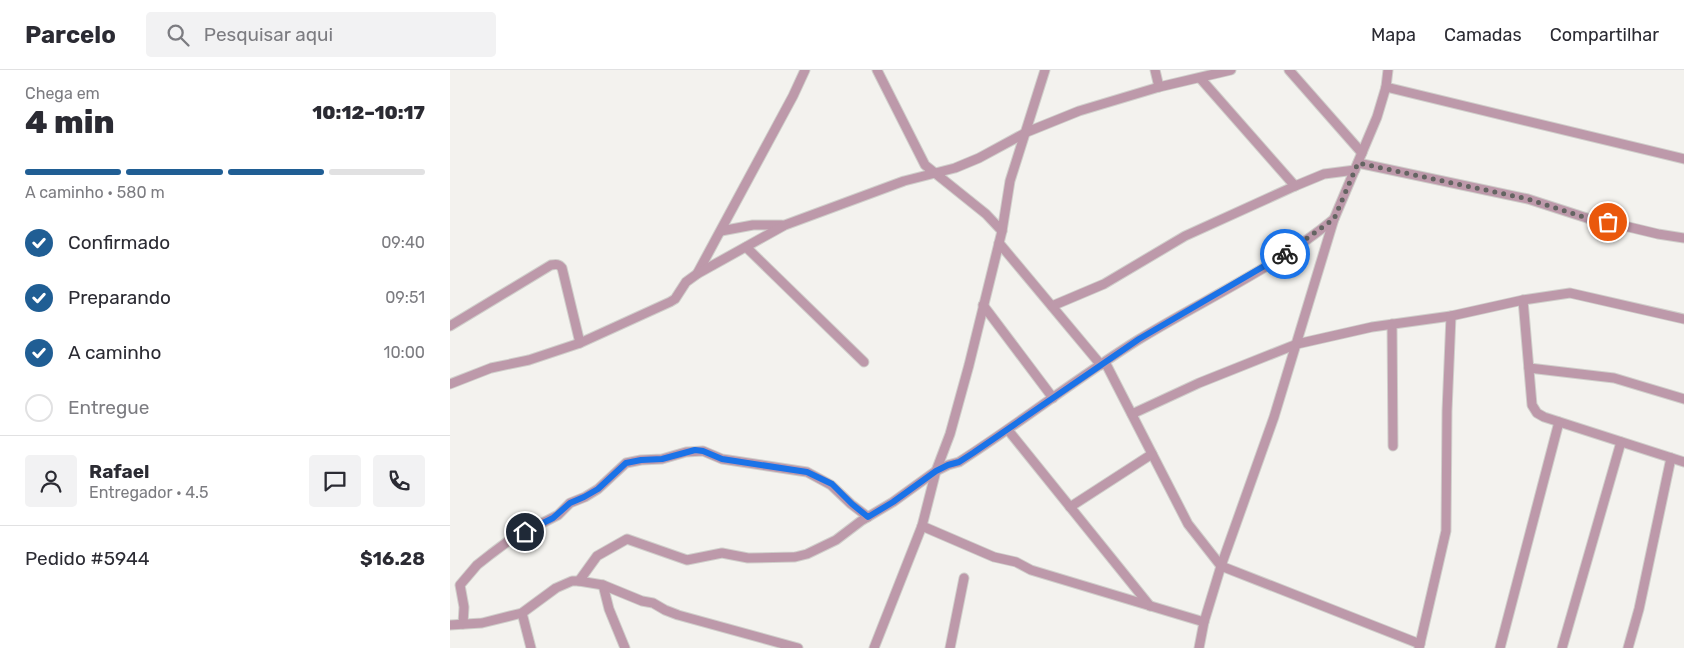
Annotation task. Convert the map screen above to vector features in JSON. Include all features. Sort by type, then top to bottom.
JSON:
[{"type":"street","points":[[697,274],[805,70]]},
{"type":"street","points":[[877,70],[925,165],[986,214],[1002,231]]},
{"type":"street","points":[[874,648],[922,526],[936,471],[950,434],[1002,231],[1010,181],[1045,70]]},
{"type":"street","points":[[1155,70],[1159,87]]},
{"type":"street","points":[[450,384],[491,368],[529,360],[580,343],[676,299],[686,282],[697,274],[785,225],[904,181],[955,168],[979,158],[1027,132],[1079,111],[1159,87],[1232,70]]},
{"type":"street","points":[[1289,70],[1362,152]]},
{"type":"street","points":[[1199,648],[1204,622],[1221,566],[1274,417],[1334,219],[1377,117],[1386,87],[1388,70]]},
{"type":"street","points":[[1200,78],[1295,186]]},
{"type":"street","points":[[1386,87],[1684,159]]},
{"type":"street","points":[[1052,306],[1104,284],[1185,236],[1324,174],[1356,166],[1528,199],[1593,220],[1684,238]]},
{"type":"street","points":[[579,581],[597,556],[627,539],[687,560],[722,554],[748,558],[795,558],[807,554],[836,540],[936,471],[959,462],[1139,339],[1279,259],[1334,219]]},
{"type":"street","points":[[721,231],[749,226],[785,225]]},
{"type":"street","points":[[999,243],[1103,364],[1132,414],[1188,524],[1221,566],[1420,646],[1446,531],[1448,350],[1451,335],[1451,316]]},
{"type":"street","points":[[746,247],[864,362]]},
{"type":"street","points":[[450,326],[555,264],[562,268],[580,343]]},
{"type":"street","points":[[1132,414],[1199,383],[1297,344],[1372,327],[1451,316],[1523,300],[1570,292],[1684,319]]},
{"type":"street","points":[[1523,300],[1532,405],[1537,413],[1559,422],[1684,462]]},
{"type":"street","points":[[983,305],[1053,398]]},
{"type":"street","points":[[1392,324],[1393,446]]},
{"type":"street","points":[[1529,368],[1614,378],[1684,399]]},
{"type":"street","points":[[1500,648],[1559,422]]},
{"type":"street","points":[[1008,430],[1150,606]]},
{"type":"street","points":[[1562,648],[1620,442]]},
{"type":"street","points":[[463,624],[464,607],[460,585],[478,564],[511,539],[553,518],[570,503],[598,489],[626,463],[662,459],[686,452],[703,451],[722,459],[800,470],[832,484],[868,517]]},
{"type":"street","points":[[1070,507],[1152,454]]},
{"type":"street","points":[[1628,648],[1639,609],[1672,458]]},
{"type":"street","points":[[922,526],[994,557],[1016,562],[1031,570],[1204,622]]},
{"type":"street","points":[[950,648],[964,578]]},
{"type":"street","points":[[450,625],[482,623],[522,613],[556,588],[579,581],[603,586],[642,601],[653,603],[671,612],[798,648]]},
{"type":"street","points":[[603,586],[609,609],[626,648]]},
{"type":"street","points":[[522,613],[531,648]]},
{"type":"way so far","points":[[1285,254],[1334,219],[1358,163],[1528,199],[1593,220],[1608,222]]},
{"type":"route","points":[[525,532],[558,515],[570,503],[598,489],[626,463],[662,459],[695,450],[703,451],[722,459],[807,472],[832,484],[868,517],[893,502],[936,471],[959,462],[973,453],[1139,339],[1285,254]]}]
